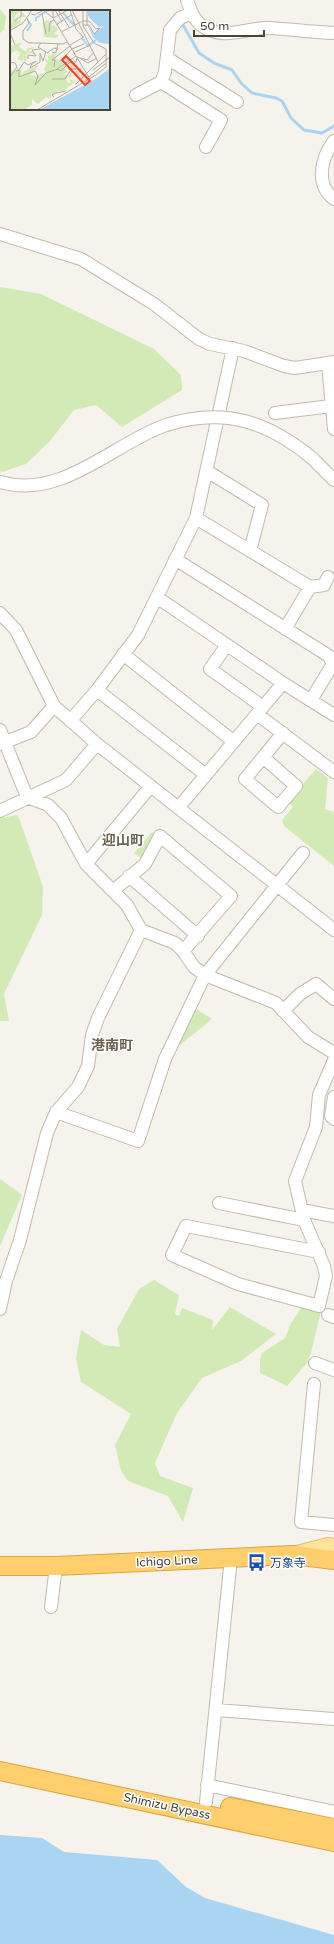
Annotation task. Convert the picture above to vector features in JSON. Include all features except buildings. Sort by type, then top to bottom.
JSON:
[{"type":"highway","name":"Ichigo Line","points":[[0,1566],[56,1566],[293,1555],[334,1560]]},
{"type":"highway","name":"Shimizu Bypass","points":[[0,1760],[207,1794],[334,1828]]},
{"type":"highway","name":"Shimizu Bypass","points":[[0,1771],[334,1842]]},
{"type":"main road","points":[[293,1555],[328,1546],[334,1546]]},
{"type":"street","points":[[187,0],[192,13],[199,24],[216,33],[229,33],[266,28],[334,33]]},
{"type":"street","points":[[136,95],[161,82],[165,72],[170,30],[180,18],[192,13]]},
{"type":"street","points":[[167,58],[237,102]]},
{"type":"street","points":[[161,82],[221,120],[206,147]]},
{"type":"street","points":[[334,141],[324,161],[322,178],[325,191],[334,200]]},
{"type":"street","points":[[0,234],[81,259],[154,304],[199,339],[210,344],[233,348],[295,368],[331,363],[334,429]]},
{"type":"street","points":[[70,721],[97,690],[138,635],[158,598],[175,559],[196,518],[233,348]]},
{"type":"street","points":[[275,413],[332,409]]},
{"type":"street","points":[[0,482],[19,485],[44,483],[71,476],[129,441],[149,431],[190,418],[229,417],[261,426],[276,433],[294,444],[312,458],[334,480]]},
{"type":"street","points":[[207,471],[262,505],[250,550]]},
{"type":"street","points":[[196,518],[310,587],[324,585],[328,577]]},
{"type":"street","points":[[175,559],[329,656],[333,664],[311,700]]},
{"type":"street","points":[[285,629],[310,587]]},
{"type":"street","points":[[158,598],[283,683],[334,715]]},
{"type":"street","points":[[0,613],[16,630],[54,706],[97,744],[334,930]]},
{"type":"street","points":[[227,645],[210,669],[260,710],[283,733],[334,772]]},
{"type":"street","points":[[123,654],[233,741]]},
{"type":"street","points":[[179,807],[283,683]]},
{"type":"street","points":[[97,690],[206,776]]},
{"type":"street","points":[[54,706],[31,732],[2,738],[27,797],[48,805],[61,818],[86,864],[114,890],[127,905],[141,930],[175,943],[183,951],[194,967],[206,975],[276,1003],[308,1037],[334,1054]]},
{"type":"street","points":[[263,758],[296,786],[284,803],[278,807],[245,779],[283,733]]},
{"type":"street","points":[[0,810],[66,780],[97,744]]},
{"type":"street","points":[[86,864],[151,786]]},
{"type":"street","points":[[114,890],[145,864],[160,836],[231,896],[198,936],[183,951]]},
{"type":"street","points":[[56,1112],[138,1140],[165,1059],[206,975],[303,853]]},
{"type":"street","points":[[129,876],[198,936]]},
{"type":"street","points":[[0,1309],[3,1280],[20,1240],[47,1133],[56,1112],[78,1087],[88,1066],[92,1036],[98,1018],[141,930]]},
{"type":"street","points":[[284,1011],[300,994],[316,984],[334,999]]},
{"type":"street","points":[[319,1252],[186,1226],[172,1255],[238,1284],[318,1306],[329,1267],[319,1252],[303,1215],[295,1181],[316,1127],[319,1095],[334,1060]]},
{"type":"street","points":[[334,1097],[331,1116],[334,1119]]},
{"type":"street","points":[[219,1203],[303,1215],[334,1216]]},
{"type":"street","points":[[315,1363],[334,1370]]},
{"type":"street","points":[[314,1384],[301,1522],[334,1525]]},
{"type":"street","points":[[231,1558],[207,1794],[334,1812]]},
{"type":"street","points":[[52,1607],[56,1566]]},
{"type":"street","points":[[216,1710],[334,1719]]},
{"type":"green space","points":[[0,9],[6,16],[4,30],[0,33]]},
{"type":"green space","points":[[0,287],[41,294],[154,349],[181,375],[182,390],[122,427],[96,405],[74,410],[50,441],[26,464],[2,472],[0,471]]},
{"type":"green space","points":[[316,769],[328,778],[325,809],[334,812],[334,866],[284,826],[282,820],[293,807],[288,801]]},
{"type":"green space","points":[[18,815],[43,887],[42,915],[4,994],[9,1021],[0,1021],[0,818]]},
{"type":"green space","points":[[152,832],[156,836],[144,860],[134,853]]},
{"type":"green space","points":[[194,1008],[211,1018],[210,1021],[176,1048]]},
{"type":"green space","points":[[0,1179],[22,1195],[0,1246]]},
{"type":"green space","points":[[154,1280],[179,1295],[175,1314],[179,1316],[182,1308],[213,1320],[212,1330],[230,1307],[276,1334],[241,1361],[202,1378],[177,1413],[155,1463],[160,1476],[193,1488],[183,1522],[168,1496],[128,1481],[121,1471],[115,1445],[131,1414],[81,1382],[76,1358],[81,1330],[104,1345],[120,1347],[117,1329],[139,1289]]},
{"type":"green space","points":[[301,1308],[321,1311],[311,1353],[307,1363],[287,1386],[260,1373],[260,1360],[262,1353],[285,1338],[291,1323]]},
{"type":"water","points":[[0,1835],[42,1838],[64,1852],[157,1860],[186,1887],[205,1898],[334,1935],[334,1944],[0,1944]]},
{"type":"waterway","points":[[183,25],[199,53],[214,63],[232,70],[241,83],[252,93],[276,98],[282,101],[291,118],[304,130],[322,133],[334,126]]},
{"type":"place","name":"万象寺","points":[[257,1563]]},
{"type":"district","name":"迎山町","points":[[123,840]]},
{"type":"district","name":"港南町","points":[[112,1045]]}]
